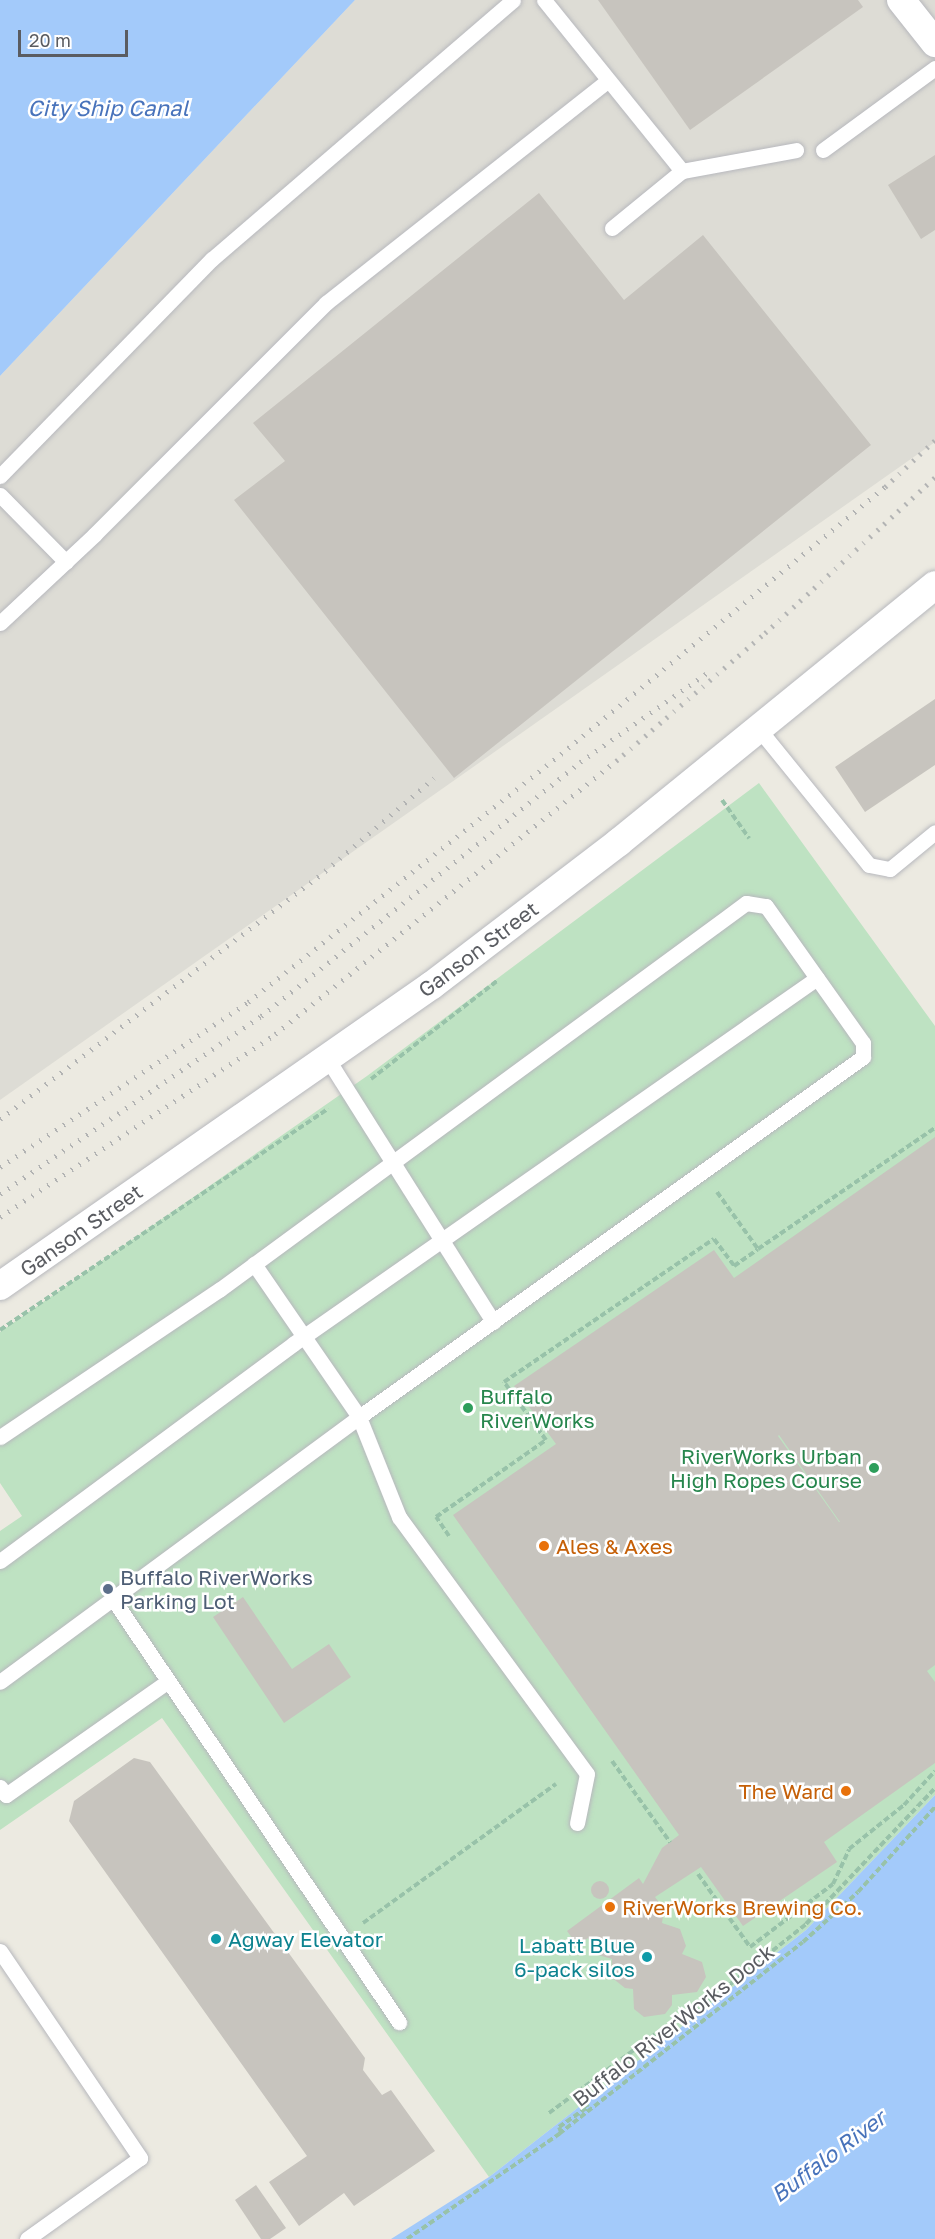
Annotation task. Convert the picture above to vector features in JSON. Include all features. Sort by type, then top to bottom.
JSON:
[{"type":"street","points":[[901,0],[935,43]]},
{"type":"street","name":"Ganson Street","points":[[0,1286],[432,985],[758,728],[931,596]]},
{"type":"lane","points":[[0,477],[213,259],[513,0]]},
{"type":"lane","points":[[544,0],[606,82],[682,171]]},
{"type":"lane","points":[[823,150],[935,68]]},
{"type":"lane","points":[[0,624],[66,562],[326,303],[606,82]]},
{"type":"lane","points":[[612,228],[682,171],[796,150]]},
{"type":"lane","points":[[0,495],[66,562]]},
{"type":"lane","points":[[758,728],[869,865],[890,869],[935,832]]},
{"type":"lane","points":[[0,1437],[254,1264],[746,903],[765,906],[863,1043],[863,1058],[359,1417],[0,1682]]},
{"type":"lane","points":[[0,1561],[304,1338],[817,978]]},
{"type":"lane","points":[[327,1058],[493,1322]]},
{"type":"lane","points":[[254,1264],[359,1417],[399,1517],[588,1774],[577,1823]]},
{"type":"lane","points":[[113,1599],[399,2022]]},
{"type":"lane","points":[[0,1787],[6,1796],[168,1681]]},
{"type":"lane","points":[[0,1951],[140,2158],[27,2239]]},
{"type":"path","points":[[722,800],[749,838]]},
{"type":"path","points":[[456,1546],[436,1517],[546,1440],[504,1382],[714,1239],[734,1266],[935,1128]]},
{"type":"path","points":[[702,1172],[758,1250]]},
{"type":"path","points":[[608,1756],[670,1842]]},
{"type":"path","points":[[342,1938],[581,1766]]},
{"type":"path","points":[[698,1874],[750,1947],[833,1884],[849,1849],[904,1805],[935,1771]]},
{"type":"path","points":[[549,2114],[806,1924],[935,1788]]},
{"type":"path","name":"Buffalo RiverWorks Dock","points":[[407,2239],[561,2132],[675,2046],[802,1942],[858,1892],[935,1807]]},
{"type":"path","points":[[561,2132],[559,2127],[588,2107],[578,2092]]},
{"type":"shaded area","points":[[355,0],[935,0],[935,442],[0,1100],[0,376]]},
{"type":"green space","name":"Buffalo RiverWorks","points":[[759,783],[935,1026],[935,1795],[806,1930],[489,2177],[162,1718],[0,1830],[0,1531],[22,1516],[0,1483],[0,1332],[367,1076]]},
{"type":"water","name":"City Ship Canal","points":[[0,0],[355,0],[0,376]]},
{"type":"water","name":"Buffalo River","points":[[935,1795],[935,2239],[391,2239],[489,2177],[806,1930]]},
{"type":"building","points":[[598,0],[858,0],[863,7],[690,130]]},
{"type":"building","points":[[935,155],[935,230],[921,239],[888,185]]},
{"type":"building","points":[[539,193],[624,300],[703,235],[871,445],[454,778],[234,500],[285,461],[253,423]]},
{"type":"building","points":[[935,699],[935,765],[865,812],[835,767]]},
{"type":"building","name":"Buffalo RiverWorks","points":[[935,1137],[935,1665],[927,1671],[935,1682],[935,1763],[824,1842],[837,1862],[743,1926],[701,1867],[655,1897],[664,1909],[662,1923],[680,1929],[686,1946],[682,1954],[702,1962],[706,1977],[697,1992],[672,1995],[672,2005],[665,2014],[644,2017],[634,2009],[633,1989],[625,1988],[611,1977],[612,1959],[595,1954],[588,1938],[578,1946],[567,1931],[639,1878],[643,1884],[662,1848],[679,1835],[453,1515],[556,1444],[514,1386],[714,1250],[734,1278]],"holes":[[[779,1435],[840,1522],[778,1436]]]},
{"type":"building","points":[[243,1597],[292,1669],[329,1644],[351,1677],[284,1723],[213,1617]]},
{"type":"building","name":"Agway Elevator","points":[[134,1758],[150,1762],[365,2058],[363,2070],[382,2095],[391,2090],[435,2151],[354,2206],[344,2193],[299,2226],[269,2182],[307,2156],[69,1821],[74,1801]]},
{"type":"building","points":[[600,1881],[606,1884],[609,1890],[606,1896],[600,1899],[594,1896],[591,1890],[594,1884]]},
{"type":"building","points":[[256,2185],[286,2228],[270,2239],[261,2239],[235,2200]]},
{"type":"railway","points":[[0,1167],[248,1002],[568,748],[885,487],[935,440]]},
{"type":"railway","points":[[0,1217],[275,1034],[616,761],[765,633],[935,477]]},
{"type":"railway","points":[[0,1194],[261,1016],[580,762],[707,673]]},
{"type":"railway","points":[[0,1119],[325,871],[434,778]]},
{"type":"place","name":"Buffalo RiverWorks","points":[[468,1408]]},
{"type":"place","name":"RiverWorks Urban High Ropes Course","points":[[874,1468]]},
{"type":"place","name":"Ales & Axes","points":[[544,1546]]},
{"type":"place","name":"Buffalo RiverWorks Parking Lot","points":[[108,1589]]},
{"type":"place","name":"The Ward","points":[[846,1791]]},
{"type":"place","name":"RiverWorks Brewing Co.","points":[[610,1907]]},
{"type":"place","name":"Agway Elevator","points":[[216,1939]]},
{"type":"place","name":"Labatt Blue 6-pack silos","points":[[647,1957]]}]
